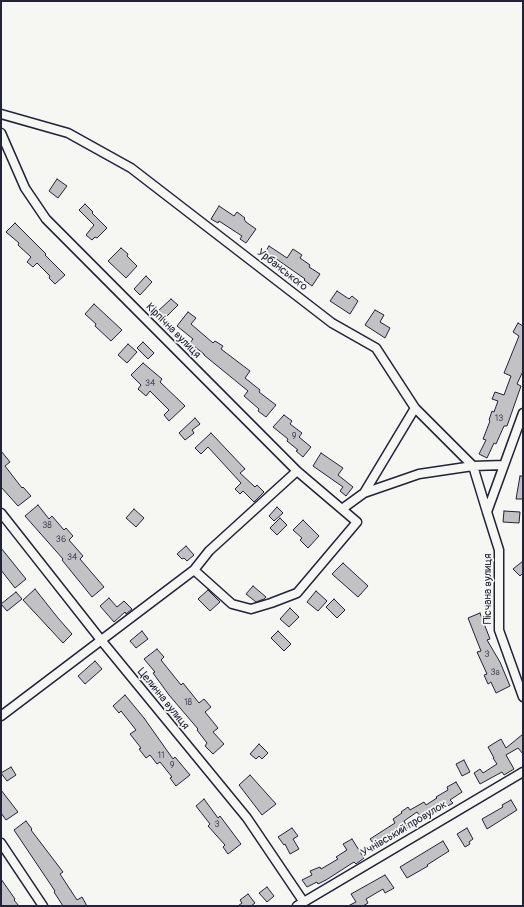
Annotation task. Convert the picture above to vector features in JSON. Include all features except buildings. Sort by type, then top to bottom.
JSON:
[{"type":"street","name":"Урбанського","points":[[1,114],[68,133],[131,168],[332,323],[376,348],[415,408],[474,466],[487,512]]},
{"type":"street","name":"Кiрпiчна вулиця","points":[[1,133],[24,188],[46,219],[297,471],[357,522],[297,593],[272,603],[251,609],[232,604],[194,570]]},
{"type":"street","points":[[364,493],[415,408]]},
{"type":"street","points":[[487,512],[523,413]]},
{"type":"street","points":[[342,509],[364,493],[419,474],[474,466],[504,465]]},
{"type":"street","points":[[1,716],[194,570],[209,551],[297,471]]},
{"type":"street","name":"Пiсчана вулиця","points":[[487,512],[499,550],[499,630],[523,697]]},
{"type":"street","name":"Целинна вулиця","points":[[1,514],[101,640],[247,818],[300,904]]},
{"type":"street","name":"Учнівський провулок","points":[[300,904],[523,772]]},
{"type":"street","points":[[1,843],[44,906]]}]
